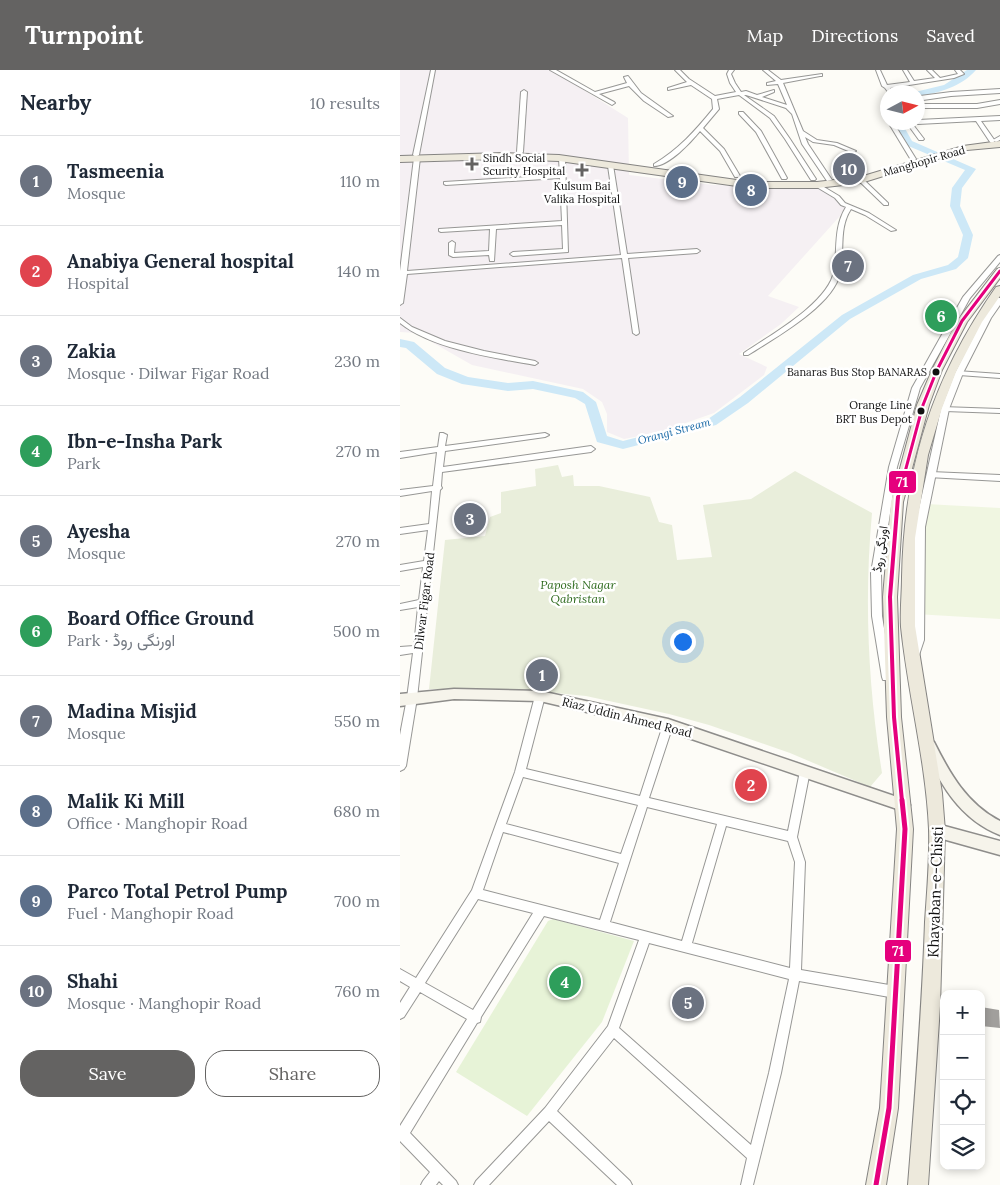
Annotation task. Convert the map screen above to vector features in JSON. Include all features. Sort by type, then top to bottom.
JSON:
[{"type":"main road","name":"Manghopir Road","points":[[656,165],[737,176],[784,178],[815,182],[861,176],[965,146],[998,141]]},
{"type":"main road","name":"Manghopir Road","points":[[400,159],[520,152],[599,156],[643,168]]},
{"type":"main road","name":"Manghopir Road","points":[[400,155],[416,157],[503,156],[562,159],[611,166],[643,168],[751,185],[861,180],[915,160]]},
{"type":"main road","points":[[643,168],[647,169],[649,166],[656,165]]},
{"type":"main road","points":[[876,1185],[889,1108],[905,828],[894,717],[890,597],[897,502],[923,405],[937,370],[962,321],[1000,271]]},
{"type":"main road","name":"Khayaban-e-Chisti","points":[[918,1185],[931,1006],[937,831],[935,799],[914,655],[909,633],[909,538],[924,445],[936,408],[951,372],[977,322],[1000,289]]},
{"type":"main road","name":"Riaz Uddin Ahmed Road","points":[[406,699],[454,694],[540,696],[668,725],[903,805]]},
{"type":"main road","points":[[926,739],[948,781],[964,804],[982,818],[1000,828]]},
{"type":"main road","points":[[937,831],[1000,848]]},
{"type":"street","points":[[400,302],[416,157],[434,70]]},
{"type":"street","points":[[552,70],[612,103]]},
{"type":"street","points":[[677,70],[691,83],[714,98],[751,94],[791,109]]},
{"type":"street","points":[[732,70],[729,74],[739,94],[772,117],[815,182],[849,207],[867,214],[893,230]]},
{"type":"street","points":[[765,70],[780,82],[805,144],[829,180]]},
{"type":"street","points":[[878,70],[884,85]]},
{"type":"street","points":[[905,70],[913,83]]},
{"type":"street","points":[[929,70],[938,79]]},
{"type":"street","points":[[944,70],[954,77]]},
{"type":"street","points":[[900,85],[954,77],[962,74],[957,70]]},
{"type":"street","points":[[769,84],[820,75]]},
{"type":"street","points":[[626,77],[630,84],[652,104],[670,116]]},
{"type":"street","points":[[670,89],[691,83]]},
{"type":"street","points":[[595,93],[630,84]]},
{"type":"street","points":[[757,97],[772,91]]},
{"type":"street","points":[[925,97],[1000,91]]},
{"type":"street","points":[[520,152],[524,92]]},
{"type":"street","points":[[656,165],[674,153],[700,128],[716,109],[714,98]]},
{"type":"street","points":[[925,106],[977,106],[1000,102]]},
{"type":"street","points":[[741,112],[758,130],[784,178]]},
{"type":"street","points":[[925,122],[1000,118]]},
{"type":"street","points":[[977,119],[998,141]]},
{"type":"street","points":[[700,128],[722,150],[737,176]]},
{"type":"street","points":[[895,130],[915,160]]},
{"type":"street","points":[[914,130],[921,139]]},
{"type":"street","points":[[800,132],[820,143],[835,144],[854,151]]},
{"type":"street","points":[[513,254],[566,251],[562,159]]},
{"type":"street","points":[[611,166],[636,333]]},
{"type":"street","points":[[446,183],[563,176]]},
{"type":"street","points":[[861,180],[886,204]]},
{"type":"street","points":[[746,354],[815,306],[830,290],[837,274],[842,220],[849,207]]},
{"type":"street","points":[[441,230],[565,223]]},
{"type":"street","points":[[452,243],[451,254],[453,255],[492,256],[493,227]]},
{"type":"street","points":[[402,273],[697,251]]},
{"type":"street","name":"اورنگی روڈ","points":[[894,717],[877,616],[876,573],[893,467],[916,388],[968,298],[1000,257]]},
{"type":"street","points":[[914,655],[920,640],[920,527],[945,409],[959,373],[987,318],[1000,300]]},
{"type":"street","points":[[400,320],[409,327],[443,343],[535,363]]},
{"type":"street","points":[[959,373],[1000,376]]},
{"type":"street","points":[[945,409],[1000,412]]},
{"type":"street","name":"Dilwar Figar Road","points":[[401,759],[406,699],[418,649],[424,603],[443,435]]},
{"type":"street","points":[[400,455],[545,435]]},
{"type":"street","points":[[440,470],[591,449]]},
{"type":"street","points":[[931,475],[1000,478]]},
{"type":"street","points":[[400,492],[438,488]]},
{"type":"street","points":[[400,531],[433,526]]},
{"type":"street","points":[[400,568],[428,563]]},
{"type":"street","points":[[400,607],[424,603]]},
{"type":"street","points":[[400,651],[418,649]]},
{"type":"street","points":[[400,1013],[476,893],[520,772],[540,696]]},
{"type":"street","points":[[604,925],[668,725]]},
{"type":"street","points":[[747,1185],[775,1073],[795,975],[800,862],[792,837],[805,771]]},
{"type":"street","points":[[520,772],[644,800],[792,837]]},
{"type":"street","points":[[686,946],[723,820]]},
{"type":"street","points":[[500,827],[624,860]]},
{"type":"street","points":[[476,893],[795,975],[895,992]]},
{"type":"street","points":[[452,1185],[401,1133],[476,1018],[541,910]]},
{"type":"street","points":[[480,1185],[549,1112],[613,1030],[646,936]]},
{"type":"street","points":[[400,975],[476,1018]]},
{"type":"street","points":[[613,1030],[754,1156]]},
{"type":"street","points":[[549,1112],[626,1185]]},
{"type":"street","points":[[427,1185],[438,1172]]},
{"type":"shaded area","points":[[400,70],[556,70],[588,89],[582,89],[628,118],[629,175],[714,185],[817,187],[849,206],[768,296],[799,307],[781,324],[739,354],[767,367],[764,375],[714,413],[660,432],[624,439],[607,432],[607,414],[602,402],[583,389],[472,365],[416,333],[400,332]]},
{"type":"green space","name":"Paposh Nagar Qabristan","points":[[558,465],[562,477],[573,475],[574,486],[599,486],[650,497],[659,522],[672,525],[677,560],[712,557],[703,505],[751,499],[795,471],[872,513],[868,578],[869,643],[873,708],[882,773],[870,787],[790,753],[709,725],[669,714],[586,696],[516,689],[429,689],[445,540],[485,536],[490,517],[501,513],[501,492],[536,486],[535,469]]},
{"type":"green space","points":[[926,504],[1000,508],[1000,619],[915,614]]},
{"type":"green space","points":[[553,919],[634,941],[602,1022],[527,1116],[456,1072],[548,921]]},
{"type":"building","points":[[985,1008],[999,1010],[1000,1028],[985,1026]]},
{"type":"waterway","name":"Orangi Stream","points":[[925,93],[947,86],[972,70]]},
{"type":"waterway","name":"Orangi Stream","points":[[400,343],[410,345],[441,371],[466,381],[508,387],[533,385],[579,395],[590,402],[602,439],[623,445],[712,422],[744,400],[846,317],[917,277],[952,267],[963,258],[968,235],[955,206],[957,188],[971,169],[909,143],[901,130]]},
{"type":"transit line","name":"71","points":[[876,1185],[889,1108],[905,829],[894,717],[890,597],[897,502],[923,405],[937,370],[962,321],[1000,271]]},
{"type":"place","name":"Sindh Social Scurity Hospital","points":[[472,164]]},
{"type":"place","name":"Shahi","points":[[849,169]]},
{"type":"place","name":"Kulsum Bai Valika Hospital","points":[[582,170]]},
{"type":"place","name":"Parco Total Petrol Pump","points":[[682,182]]},
{"type":"place","name":"Malik Ki Mill","points":[[751,190]]},
{"type":"place","name":"Madina Misjid","points":[[848,266]]},
{"type":"place","name":"Board Office Ground","points":[[941,316]]},
{"type":"place","name":"Banaras Bus Stop BANARAS","points":[[936,372]]},
{"type":"place","name":"Orange Line BRT Bus Depot","points":[[921,411]]},
{"type":"place","name":"Zakia","points":[[470,519]]},
{"type":"place","name":"Tasmeenia","points":[[542,675]]},
{"type":"place","name":"Anabiya General hospital","points":[[751,785]]},
{"type":"place","name":"Ibn-e-Insha Park","points":[[565,982]]},
{"type":"place","name":"Ayesha","points":[[688,1003]]}]
